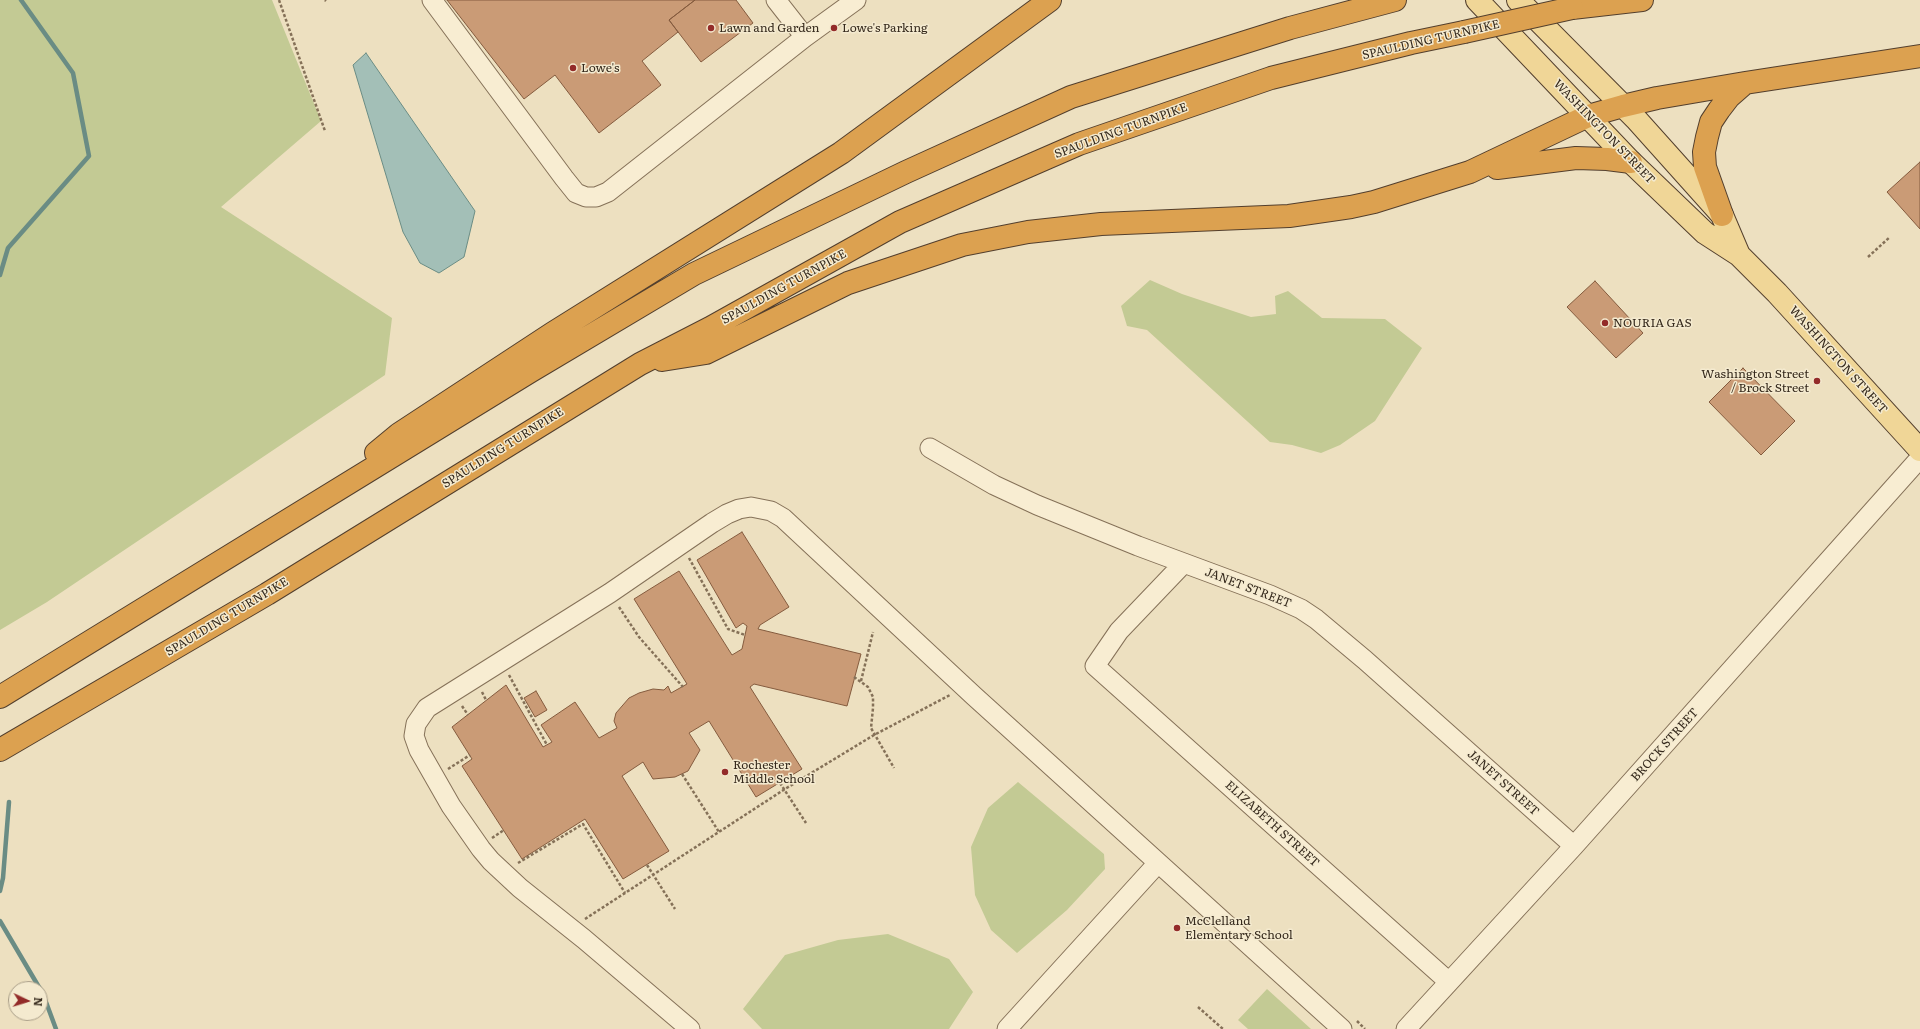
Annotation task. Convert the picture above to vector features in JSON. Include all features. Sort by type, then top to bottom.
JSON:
[{"type":"highway","points":[[312,506],[399,434],[553,333],[841,153],[1050,0]]},
{"type":"highway","points":[[0,697],[531,371],[694,274],[906,172],[1071,97],[1283,30],[1395,0]]},
{"type":"highway","name":"SPAULDING TURNPIKE","points":[[0,750],[267,594],[640,364],[710,328],[900,222],[1079,144],[1271,78],[1411,43],[1572,8],[1642,0]]},
{"type":"highway","points":[[640,364],[706,353],[848,283],[962,245],[1028,232],[1101,224],[1223,217],[1269,217],[1315,213],[1374,202],[1470,172],[1588,116],[1623,106],[1657,98],[1745,83],[1920,56]]},
{"type":"highway","points":[[1722,215],[1705,167],[1704,152],[1706,137],[1711,122],[1719,110],[1729,97],[1745,83]]},
{"type":"highway","points":[[1470,172],[1576,158],[1607,159],[1631,162]]},
{"type":"main road","name":"WASHINGTON STREET","points":[[1477,0],[1631,162],[1705,233],[1739,255],[1788,304],[1920,450]]},
{"type":"main road","name":"WASHINGTON STREET","points":[[1518,0],[1623,106],[1722,215],[1739,255]]},
{"type":"street","points":[[432,0],[564,178],[576,193],[586,197],[596,197],[608,192],[805,37],[856,0]]},
{"type":"street","points":[[776,0],[805,37]]},
{"type":"street","name":"JANET STREET","points":[[930,448],[994,485],[1037,505],[1183,564],[1288,602],[1316,619],[1365,660],[1574,846]]},
{"type":"street","name":"BROCK STREET","points":[[1406,1029],[1574,846],[1920,458]]},
{"type":"street","points":[[690,1029],[584,939],[520,888],[492,861],[481,849],[455,812],[434,778],[419,750],[414,736],[416,724],[427,708],[610,594],[722,517],[740,509],[751,507],[771,511],[783,518],[1158,863],[1348,1024]]},
{"type":"street","name":"ELIZABETH STREET","points":[[1183,564],[1119,631],[1095,666],[1449,982]]},
{"type":"street","points":[[1007,1029],[1158,863]]},
{"type":"path","points":[[279,0],[325,131]]},
{"type":"path","points":[[1868,257],[1890,237]]},
{"type":"path","points":[[681,545],[692,562],[695,571],[728,629],[745,635]]},
{"type":"path","points":[[610,594],[639,637],[683,687]]},
{"type":"path","points":[[861,681],[873,632]]},
{"type":"path","points":[[502,662],[547,745]]},
{"type":"path","points":[[854,678],[861,681],[868,687],[874,708],[871,728],[894,768]]},
{"type":"path","points":[[579,920],[584,920],[785,789],[874,735],[965,687]]},
{"type":"path","points":[[434,778],[470,755]]},
{"type":"path","points":[[682,774],[719,832]]},
{"type":"path","points":[[780,783],[806,823]]},
{"type":"path","points":[[513,867],[583,824],[625,893]]},
{"type":"path","points":[[487,842],[504,830]]},
{"type":"path","points":[[647,864],[675,909]]},
{"type":"path","points":[[1198,1007],[1223,1029]]},
{"type":"path","points":[[1348,1024],[1366,1029]]},
{"type":"green space","points":[[0,0],[272,0],[321,121],[221,207],[392,318],[385,375],[47,602],[0,630]]},
{"type":"green space","points":[[1150,280],[1182,294],[1251,317],[1276,314],[1275,296],[1288,291],[1322,318],[1385,319],[1422,348],[1375,421],[1340,445],[1321,453],[1292,445],[1270,442],[1147,330],[1127,326],[1121,306]]},
{"type":"green space","points":[[1018,782],[1104,854],[1105,869],[1067,910],[1017,953],[991,930],[975,895],[971,847],[988,808]]},
{"type":"green space","points":[[888,934],[949,959],[973,992],[949,1029],[762,1029],[743,1009],[785,955],[838,940]]},
{"type":"green space","points":[[1267,989],[1311,1029],[1248,1029],[1238,1020]]},
{"type":"water","points":[[366,53],[475,211],[464,257],[439,273],[420,263],[403,232],[353,65]]},
{"type":"building","name":"Lowe's","points":[[447,0],[695,0],[669,20],[678,32],[642,61],[661,85],[599,133],[555,75],[524,99]]},
{"type":"building","name":"Lawn and Garden","points":[[695,0],[736,0],[753,23],[701,62],[669,20]]},
{"type":"building","points":[[1920,162],[1920,229],[1887,192]]},
{"type":"building","points":[[1595,281],[1643,333],[1616,358],[1567,307]]},
{"type":"building","points":[[1743,368],[1795,421],[1761,455],[1709,402]]},
{"type":"building","points":[[742,532],[789,607],[760,625],[758,629],[861,654],[847,706],[754,684],[750,687],[802,769],[756,797],[709,721],[689,733],[700,750],[688,771],[675,777],[653,779],[643,762],[622,776],[669,851],[623,879],[585,819],[522,859],[462,766],[472,759],[452,727],[506,685],[543,747],[552,742],[541,725],[575,702],[599,738],[617,728],[614,721],[616,713],[629,698],[653,689],[664,690],[668,686],[671,693],[687,684],[634,599],[679,571],[732,655],[742,649],[747,626],[743,623],[736,628],[697,560]]},
{"type":"building","points":[[536,691],[547,710],[535,717],[524,698]]},
{"type":"waterway","points":[[0,275],[8,248],[89,156],[73,73],[21,0]]},
{"type":"waterway","points":[[0,891],[3,878],[9,802]]},
{"type":"waterway","points":[[0,921],[43,994],[56,1029]]},
{"type":"place","name":"Lawn and Garden","points":[[711,28]]},
{"type":"place","name":"Lowe's Parking","points":[[834,28]]},
{"type":"place","name":"Lowe's","points":[[573,68]]},
{"type":"place","name":"NOURIA GAS","points":[[1605,323]]},
{"type":"place","name":"Washington Street / Brock Street","points":[[1817,381]]},
{"type":"place","name":"Rochester Middle School","points":[[725,772]]},
{"type":"place","name":"McClelland Elementary School","points":[[1177,928]]}]
